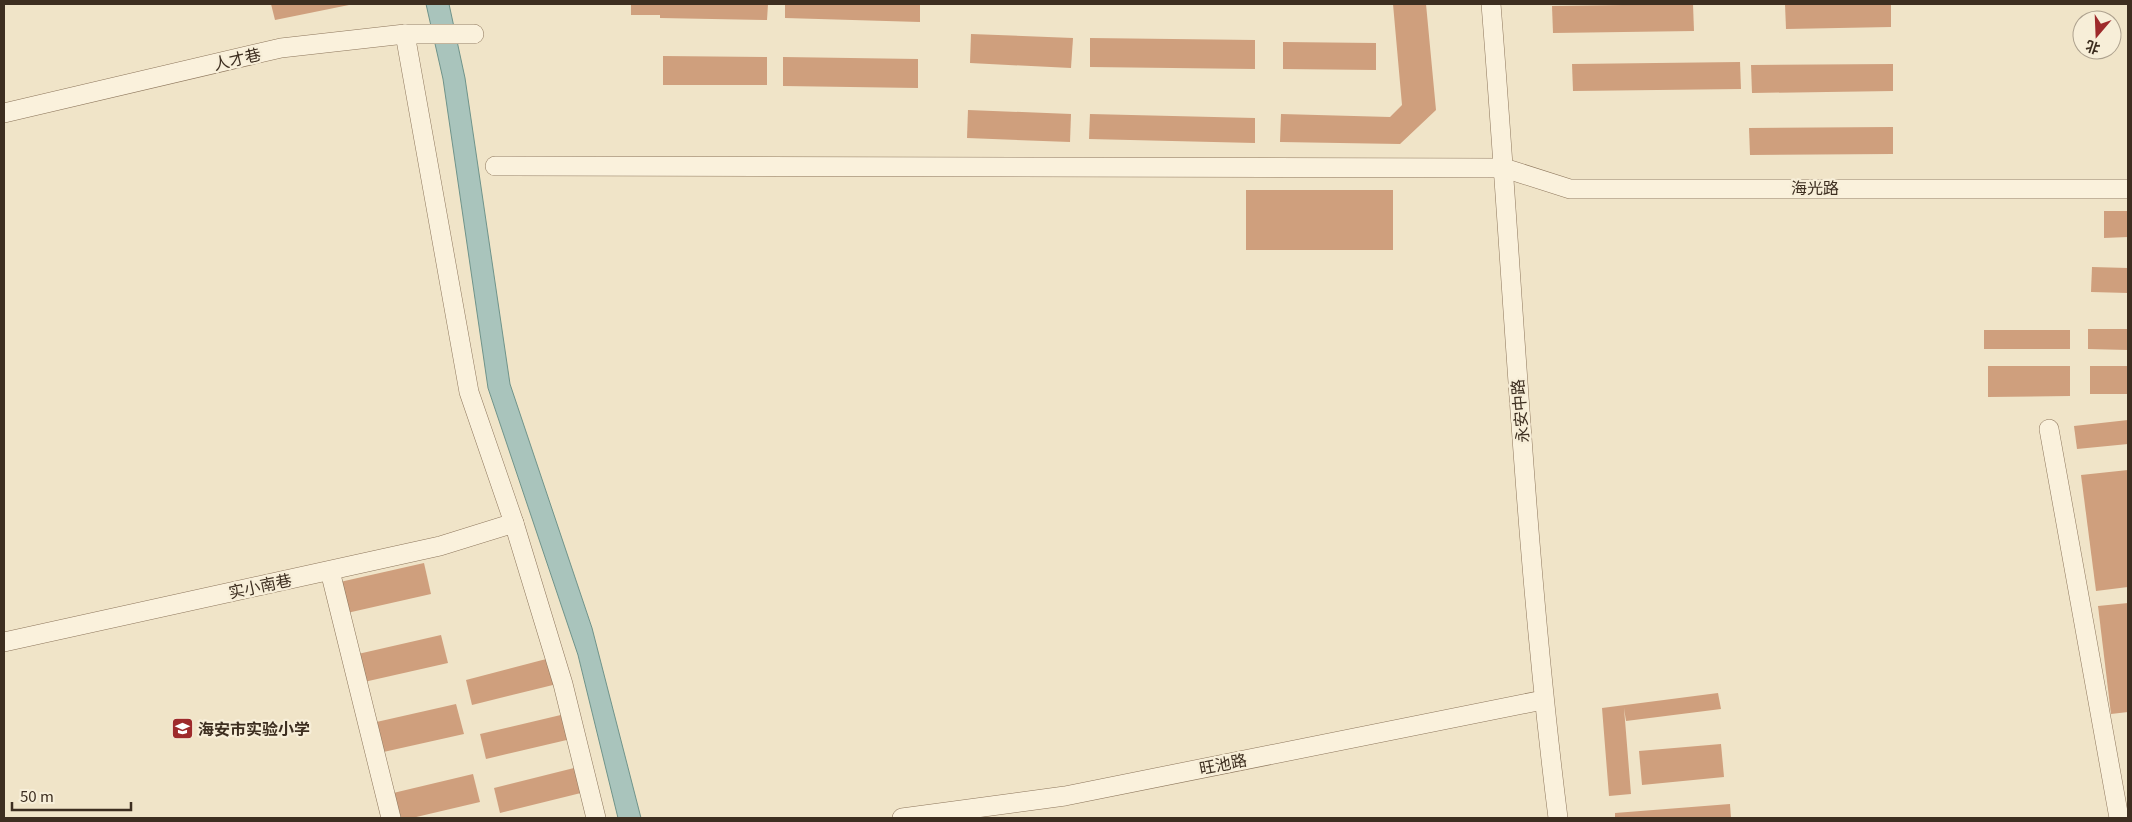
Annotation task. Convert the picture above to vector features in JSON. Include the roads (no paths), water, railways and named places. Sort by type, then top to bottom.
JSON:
[{"type":"street","name":"永安中路","points":[[1491,4],[1504,168],[1511,297],[1543,700],[1558,818]]},
{"type":"street","name":"人才巷","points":[[4,114],[281,48],[410,34],[470,35]]},
{"type":"street","points":[[410,34],[469,392],[514,524],[563,684],[596,818]]},
{"type":"street","name":"海光路","points":[[495,166],[1504,168],[1570,189],[2128,189]]},
{"type":"street","points":[[2049,429],[2119,818]]},
{"type":"street","name":"实小南巷","points":[[4,642],[440,546],[514,524]]},
{"type":"street","points":[[330,571],[391,818]]},
{"type":"street","name":"旺池路","points":[[902,818],[1065,796],[1543,700]]},
{"type":"water","points":[[426,4],[449,4],[465,78],[510,384],[592,628],[641,818],[618,818],[578,655],[488,388],[443,79]]},
{"type":"place","name":"海安市实验小学","points":[[182,729]]}]
